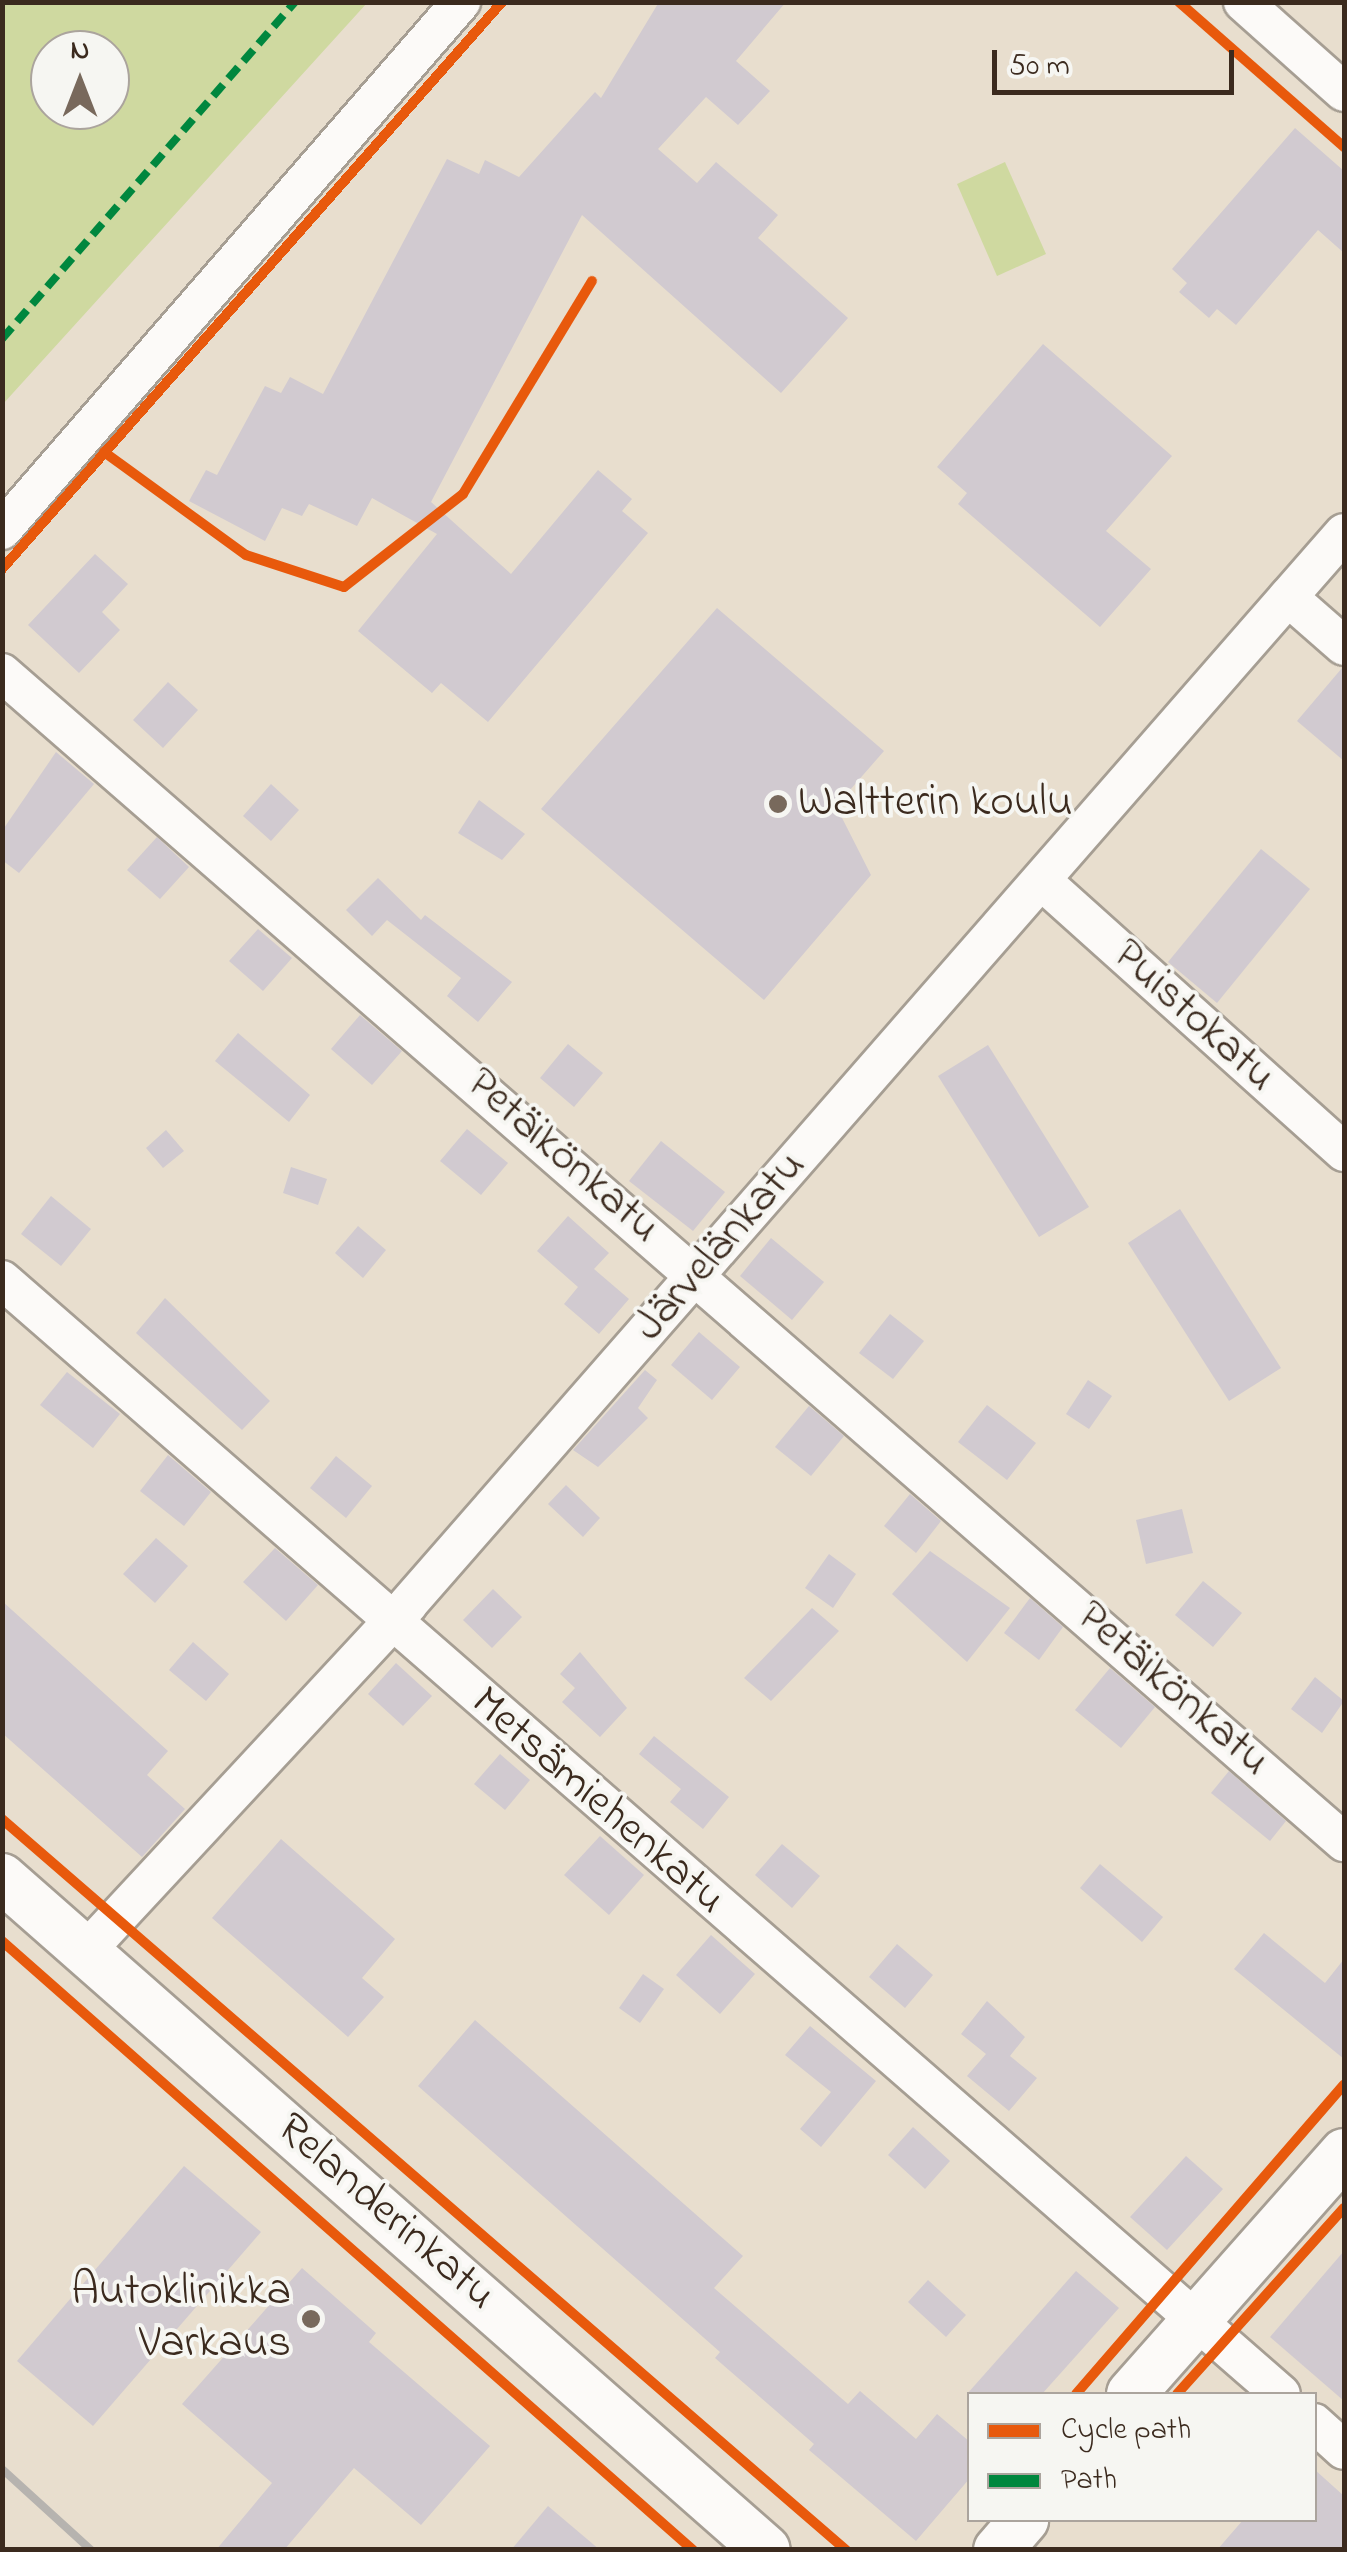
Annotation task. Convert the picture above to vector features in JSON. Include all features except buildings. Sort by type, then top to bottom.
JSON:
[{"type":"main road","name":"Relanderinkatu","points":[[2,1878],[766,2550]]},
{"type":"main road","points":[[1133,2392],[1344,2152]]},
{"type":"main road","points":[[998,2550],[1022,2522]]},
{"type":"street","points":[[2,530],[461,2]]},
{"type":"street","points":[[1243,2],[1344,92]]},
{"type":"street","name":"Järvelänkatu","points":[[86,1951],[392,1622],[1344,534]]},
{"type":"street","points":[[1288,596],[1344,646]]},
{"type":"street","name":"Petäikönkatu","points":[[2,673],[697,1274],[1344,1842]]},
{"type":"street","name":"Puistokatu","points":[[1042,881],[1344,1152]]},
{"type":"street","name":"Metsämiehenkatu","points":[[2,1280],[1192,2324],[1279,2392]]},
{"type":"street","points":[[1317,2427],[1344,2450]]},
{"type":"green space","points":[[2,3],[367,3],[3,404]]},
{"type":"green space","points":[[1005,162],[1046,254],[997,276],[957,184]]},
{"type":"railway","points":[[2,2469],[91,2550]]},
{"type":"marked path","points":[[2,339],[295,2]]},
{"type":"cycle path","points":[[2,569],[502,2]]},
{"type":"cycle path","points":[[1179,2],[1344,147]]},
{"type":"cycle path","points":[[104,452],[246,555],[344,587],[463,494],[592,281]]},
{"type":"cycle path","points":[[2,1819],[846,2550]]},
{"type":"cycle path","points":[[2,1941],[693,2550]]},
{"type":"cycle path","points":[[1078,2392],[1344,2085]]},
{"type":"cycle path","points":[[1179,2392],[1344,2208]]},
{"type":"place","name":"Waltterin koulu","points":[[778,804]]},
{"type":"place","name":"Autoklinikka Varkaus","points":[[311,2319]]}]
